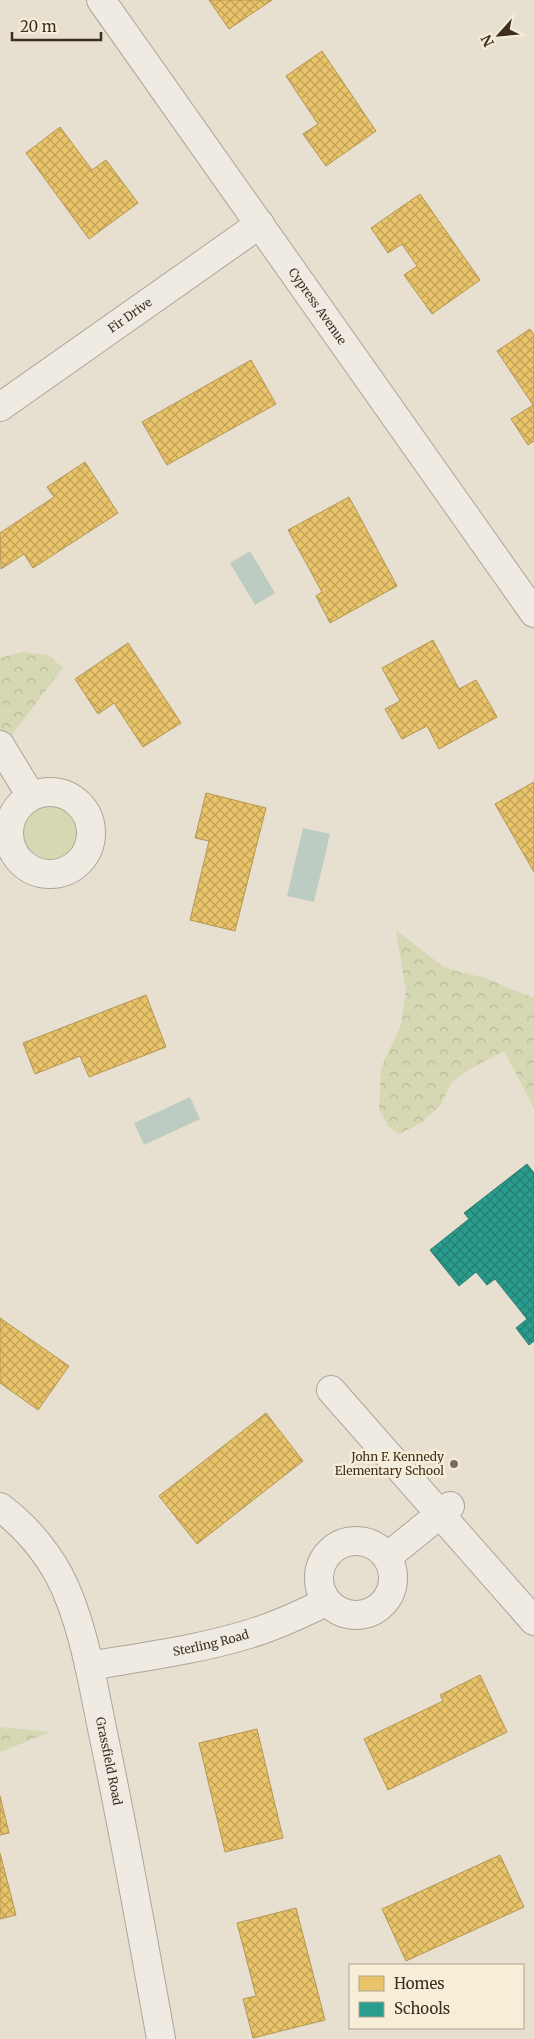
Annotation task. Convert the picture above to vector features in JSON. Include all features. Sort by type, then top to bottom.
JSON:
[{"type":"street","name":"Cypress Avenue","points":[[101,0],[534,613]]},
{"type":"street","name":"Fir Drive","points":[[0,407],[260,224]]},
{"type":"street","points":[[0,745],[31,796]]},
{"type":"street","points":[[331,1390],[445,1510],[534,1621]]},
{"type":"street","name":"Grassfield Road","points":[[0,1507],[18,1521],[38,1543],[59,1575],[74,1614],[89,1666],[130,1866],[161,2039]]},
{"type":"street","points":[[387,1557],[445,1510]]},
{"type":"street","points":[[356,1541],[368,1543],[378,1548],[387,1557],[392,1569],[393,1582],[390,1594],[383,1604],[372,1612],[360,1616],[348,1615],[336,1610],[326,1602],[318,1579],[322,1562],[333,1548],[344,1543],[356,1541]]},
{"type":"street","name":"Sterling Road","points":[[89,1666],[185,1649],[249,1634],[326,1602]]},
{"type":"green space","points":[[22,652],[48,655],[63,668],[14,732],[0,764],[0,658]]},
{"type":"green space","points":[[49,800],[62,802],[72,810],[80,820],[82,833],[80,846],[72,856],[62,864],[49,866],[36,864],[26,856],[18,846],[16,833],[18,820],[26,810],[36,802]]},
{"type":"green space","points":[[396,930],[445,968],[485,978],[534,998],[534,1108],[504,1051],[470,1069],[452,1082],[439,1107],[421,1123],[399,1134],[388,1126],[379,1109],[381,1068],[401,1025],[406,991]]},
{"type":"green space","points":[[0,1727],[51,1732],[0,1752]]},
{"type":"shaded area","points":[[250,551],[275,593],[255,605],[230,563]]},
{"type":"shaded area","points":[[303,828],[330,834],[314,902],[287,896]]},
{"type":"shaded area","points":[[190,1097],[200,1119],[144,1145],[134,1123]]},
{"type":"building: Homes","points":[[209,0],[272,0],[229,29]]},
{"type":"building: Homes","points":[[322,51],[376,131],[326,166],[303,134],[318,124],[286,76]]},
{"type":"building: Homes","points":[[60,127],[92,170],[106,160],[138,203],[89,239],[26,153]]},
{"type":"building: Homes","points":[[420,194],[480,280],[432,314],[404,275],[417,266],[402,244],[388,253],[371,228]]},
{"type":"building: Homes","points":[[530,329],[534,335],[534,441],[528,445],[511,419],[533,405],[497,351]]},
{"type":"building: Homes","points":[[251,360],[276,404],[167,465],[142,422]]},
{"type":"building: Homes","points":[[85,462],[118,513],[33,568],[24,554],[1,569],[0,533],[54,497],[47,487]]},
{"type":"building: Homes","points":[[349,497],[397,586],[330,623],[316,596],[322,592],[288,530]]},
{"type":"building: Homes","points":[[433,640],[459,689],[476,680],[497,717],[439,749],[427,726],[402,739],[385,709],[400,701],[382,668]]},
{"type":"building: Homes","points":[[128,643],[181,723],[143,747],[114,703],[98,714],[75,679]]},
{"type":"building: Homes","points":[[534,782],[534,872],[495,804]]},
{"type":"building: Homes","points":[[206,793],[266,808],[235,931],[190,920],[209,841],[195,838]]},
{"type":"building: Homes","points":[[146,995],[166,1047],[89,1077],[80,1056],[35,1074],[23,1043]]},
{"type":"building: Homes","points":[[0,1318],[69,1366],[38,1410],[0,1383]]},
{"type":"building: Homes","points":[[266,1413],[303,1461],[197,1544],[159,1496]]},
{"type":"building: Homes","points":[[480,1675],[507,1732],[388,1790],[364,1739],[443,1701],[440,1695]]},
{"type":"building: Homes","points":[[257,1729],[283,1838],[225,1852],[199,1743]]},
{"type":"building: Homes","points":[[0,1796],[9,1833],[0,1835]]},
{"type":"building: Homes","points":[[0,1853],[16,1915],[0,1919]]},
{"type":"building: Homes","points":[[500,1855],[524,1907],[406,1961],[382,1909]]},
{"type":"building: Homes","points":[[296,1908],[325,2020],[253,2038],[243,1999],[256,1996],[237,1923]]},
{"type":"building: Schools","points":[[527,1164],[534,1173],[534,1341],[529,1345],[516,1328],[527,1319],[495,1279],[487,1285],[476,1272],[459,1286],[430,1250],[469,1219],[464,1213]]},
{"type":"place","name":"John F. Kennedy Elementary School","points":[[454,1464]]}]
